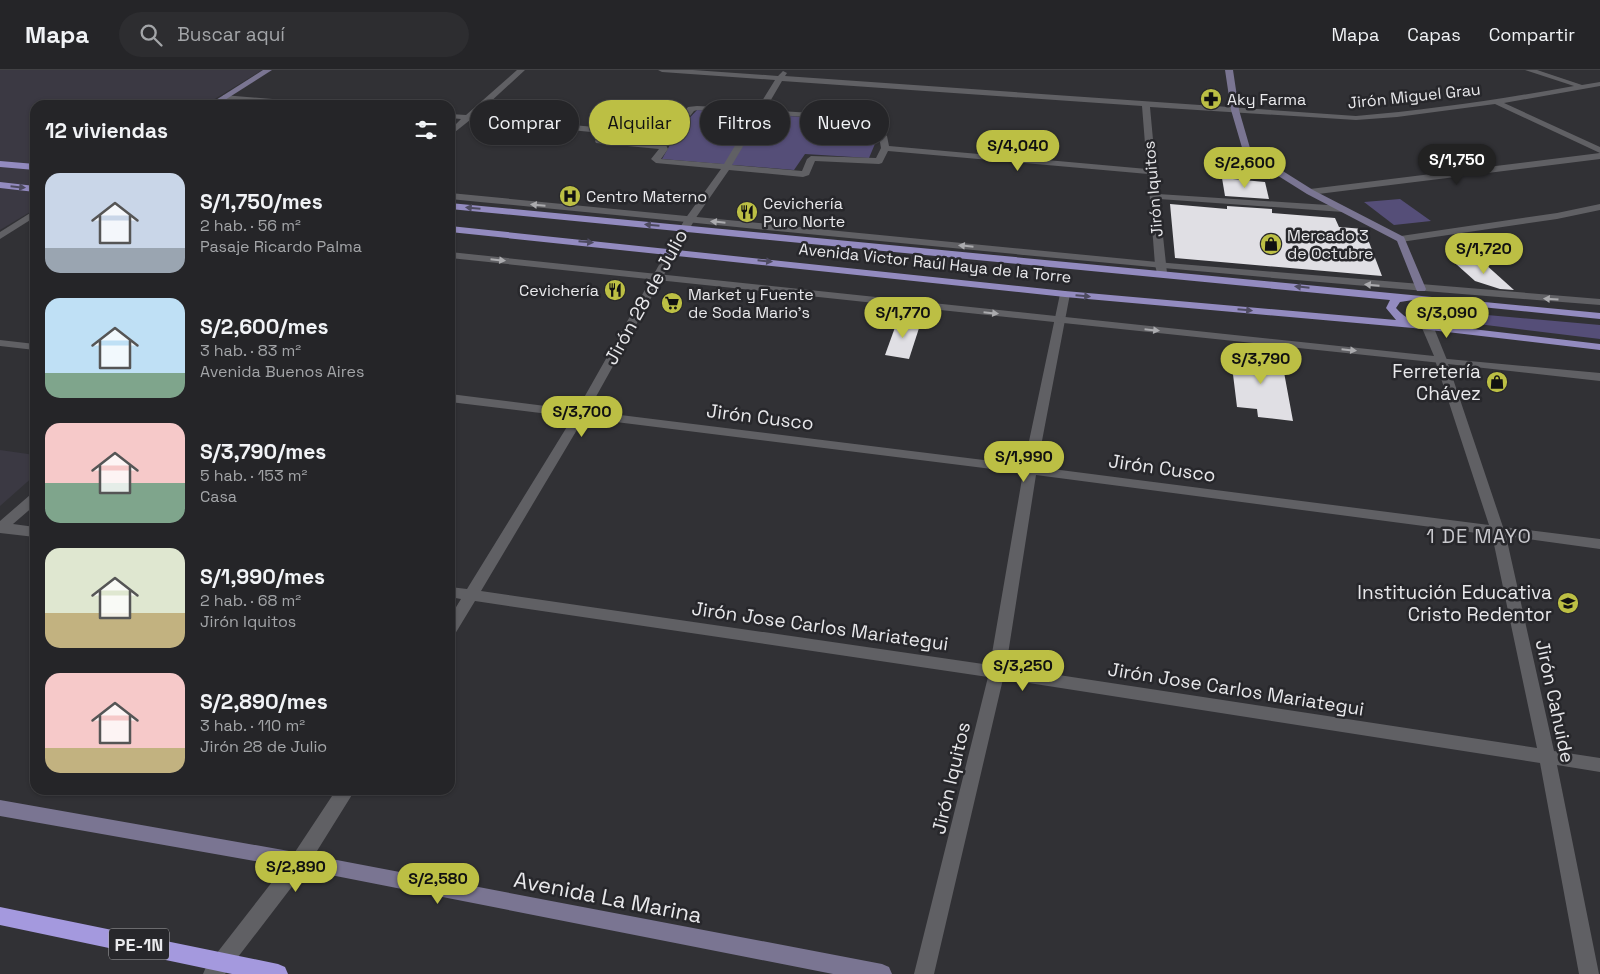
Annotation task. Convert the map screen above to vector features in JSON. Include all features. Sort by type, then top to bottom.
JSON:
[{"type":"highway","name":"PE-1N","points":[[0,916],[218,968],[278,974]]},
{"type":"main road","points":[[221,100],[268,70]]},
{"type":"main road","points":[[1229,70],[1235,110],[1246,149],[1259,160],[1310,192],[1401,239],[1423,295],[1450,308],[1455,313],[1457,319],[1455,323],[1448,327],[1428,327],[1408,322],[1394,313],[1391,308],[1392,304],[1403,298],[1423,295],[1600,316]]},
{"type":"main road","points":[[0,164],[30,167]]},
{"type":"main road","points":[[0,185],[30,188]]},
{"type":"main road","name":"Avenida Victor Raúl Haya de la Torre","points":[[455,206],[688,224],[1161,269],[1403,298]]},
{"type":"main road","name":"Avenida Victor Raúl Haya de la Torre","points":[[455,229],[672,250],[1065,294],[1428,327],[1600,347]]},
{"type":"main road","name":"Avenida La Marina","points":[[0,808],[300,861],[882,974]]},
{"type":"street","points":[[455,130],[522,70]]},
{"type":"street","name":"Jirón Miguel Grau","points":[[662,70],[782,74],[1146,104],[1356,118],[1397,115],[1496,102],[1600,84]]},
{"type":"street","points":[[1529,70],[1600,92]]},
{"type":"street","name":"Jirón 28 de Julio","points":[[766,100],[782,74]]},
{"type":"street","points":[[226,97],[262,100]]},
{"type":"street","points":[[1496,102],[1600,150]]},
{"type":"street","name":"Jirón Iquitos","points":[[1146,104],[1161,269]]},
{"type":"street","points":[[642,145],[663,147],[664,149],[656,160],[803,174],[806,173],[811,159],[814,158],[879,161],[885,148],[883,136],[821,131],[820,129],[826,118],[824,116],[790,114]]},
{"type":"street","points":[[455,117],[589,129]]},
{"type":"street","name":"Jirón 28 de Julio","points":[[455,622],[581,413],[672,250],[739,145]]},
{"type":"street","points":[[885,148],[1152,172]]},
{"type":"street","points":[[1310,192],[1600,156]]},
{"type":"street","points":[[1153,196],[1343,209]]},
{"type":"street","points":[[455,197],[688,224]]},
{"type":"street","points":[[1401,239],[1557,216],[1600,207]]},
{"type":"street","points":[[0,236],[30,216]]},
{"type":"street","points":[[1557,216],[1600,218]]},
{"type":"street","points":[[455,256],[1600,377]]},
{"type":"street","points":[[1161,269],[1423,295],[1600,302]]},
{"type":"street","name":"Jirón Iquitos","points":[[924,974],[996,672],[1030,470],[1058,320],[1065,294]]},
{"type":"street","name":"Jirón Cahuide","points":[[1428,327],[1441,360],[1498,532],[1546,757],[1589,974]]},
{"type":"street","points":[[0,343],[30,347]]},
{"type":"street","name":"Jirón Cusco","points":[[455,399],[1030,470],[1600,544]]},
{"type":"street","points":[[1,528],[30,502]]},
{"type":"street","points":[[1,528],[30,531]]},
{"type":"street","name":"Jirón Jose Carlos Mariategui","points":[[455,593],[996,672],[1600,765]]},
{"type":"street","points":[[218,968],[300,861],[343,795]]},
{"type":"shaded area","points":[[0,70],[262,70],[213,100],[30,100],[30,212],[0,230]]},
{"type":"shaded area","points":[[697,110],[700,110],[700,145],[790,145],[790,116],[800,117],[800,145],[874,145],[869,158],[805,154],[794,170],[662,159],[670,145],[690,145],[690,118]]},
{"type":"shaded area","points":[[1400,199],[1431,221],[1394,225],[1364,202]]},
{"type":"shaded area","points":[[1412,304],[1428,306],[1440,313],[1440,318],[1427,320],[1414,316],[1407,310],[1407,307]]},
{"type":"shaded area","points":[[1476,314],[1600,325],[1600,339],[1478,324],[1469,319],[1469,316]]},
{"type":"shaded area","points":[[0,450],[30,454],[30,479],[0,506]]},
{"type":"building","points":[[1222,178],[1265,182],[1269,199],[1225,196]]},
{"type":"building","name":"Mercado 3 de Octubre","points":[[1170,204],[1227,209],[1227,206],[1272,209],[1272,213],[1335,218],[1339,227],[1364,229],[1382,276],[1175,258]]},
{"type":"building","points":[[1484,263],[1514,290],[1500,289],[1475,281],[1456,264]]},
{"type":"building","points":[[898,319],[921,322],[909,359],[885,355]]},
{"type":"building","points":[[1230,350],[1281,356],[1293,421],[1258,417],[1257,409],[1237,407]]},
{"type":"place","name":"Aky Farma","points":[[1211,99]]},
{"type":"place","name":"Centro Materno","points":[[570,196]]},
{"type":"place","name":"Cevichería Puro Norte","points":[[747,212]]},
{"type":"place","name":"Mercado 3 de Octubre","points":[[1271,244]]},
{"type":"place","name":"Cevichería","points":[[615,290]]},
{"type":"place","name":"Market y Fuente de Soda Mario's","points":[[672,303]]},
{"type":"place","name":"Ferretería Chávez","points":[[1497,382]]},
{"type":"place","name":"Institución Educativa Cristo Redentor","points":[[1568,603]]},
{"type":"district","name":"1 DE MAYO","points":[[1479,536]]}]
